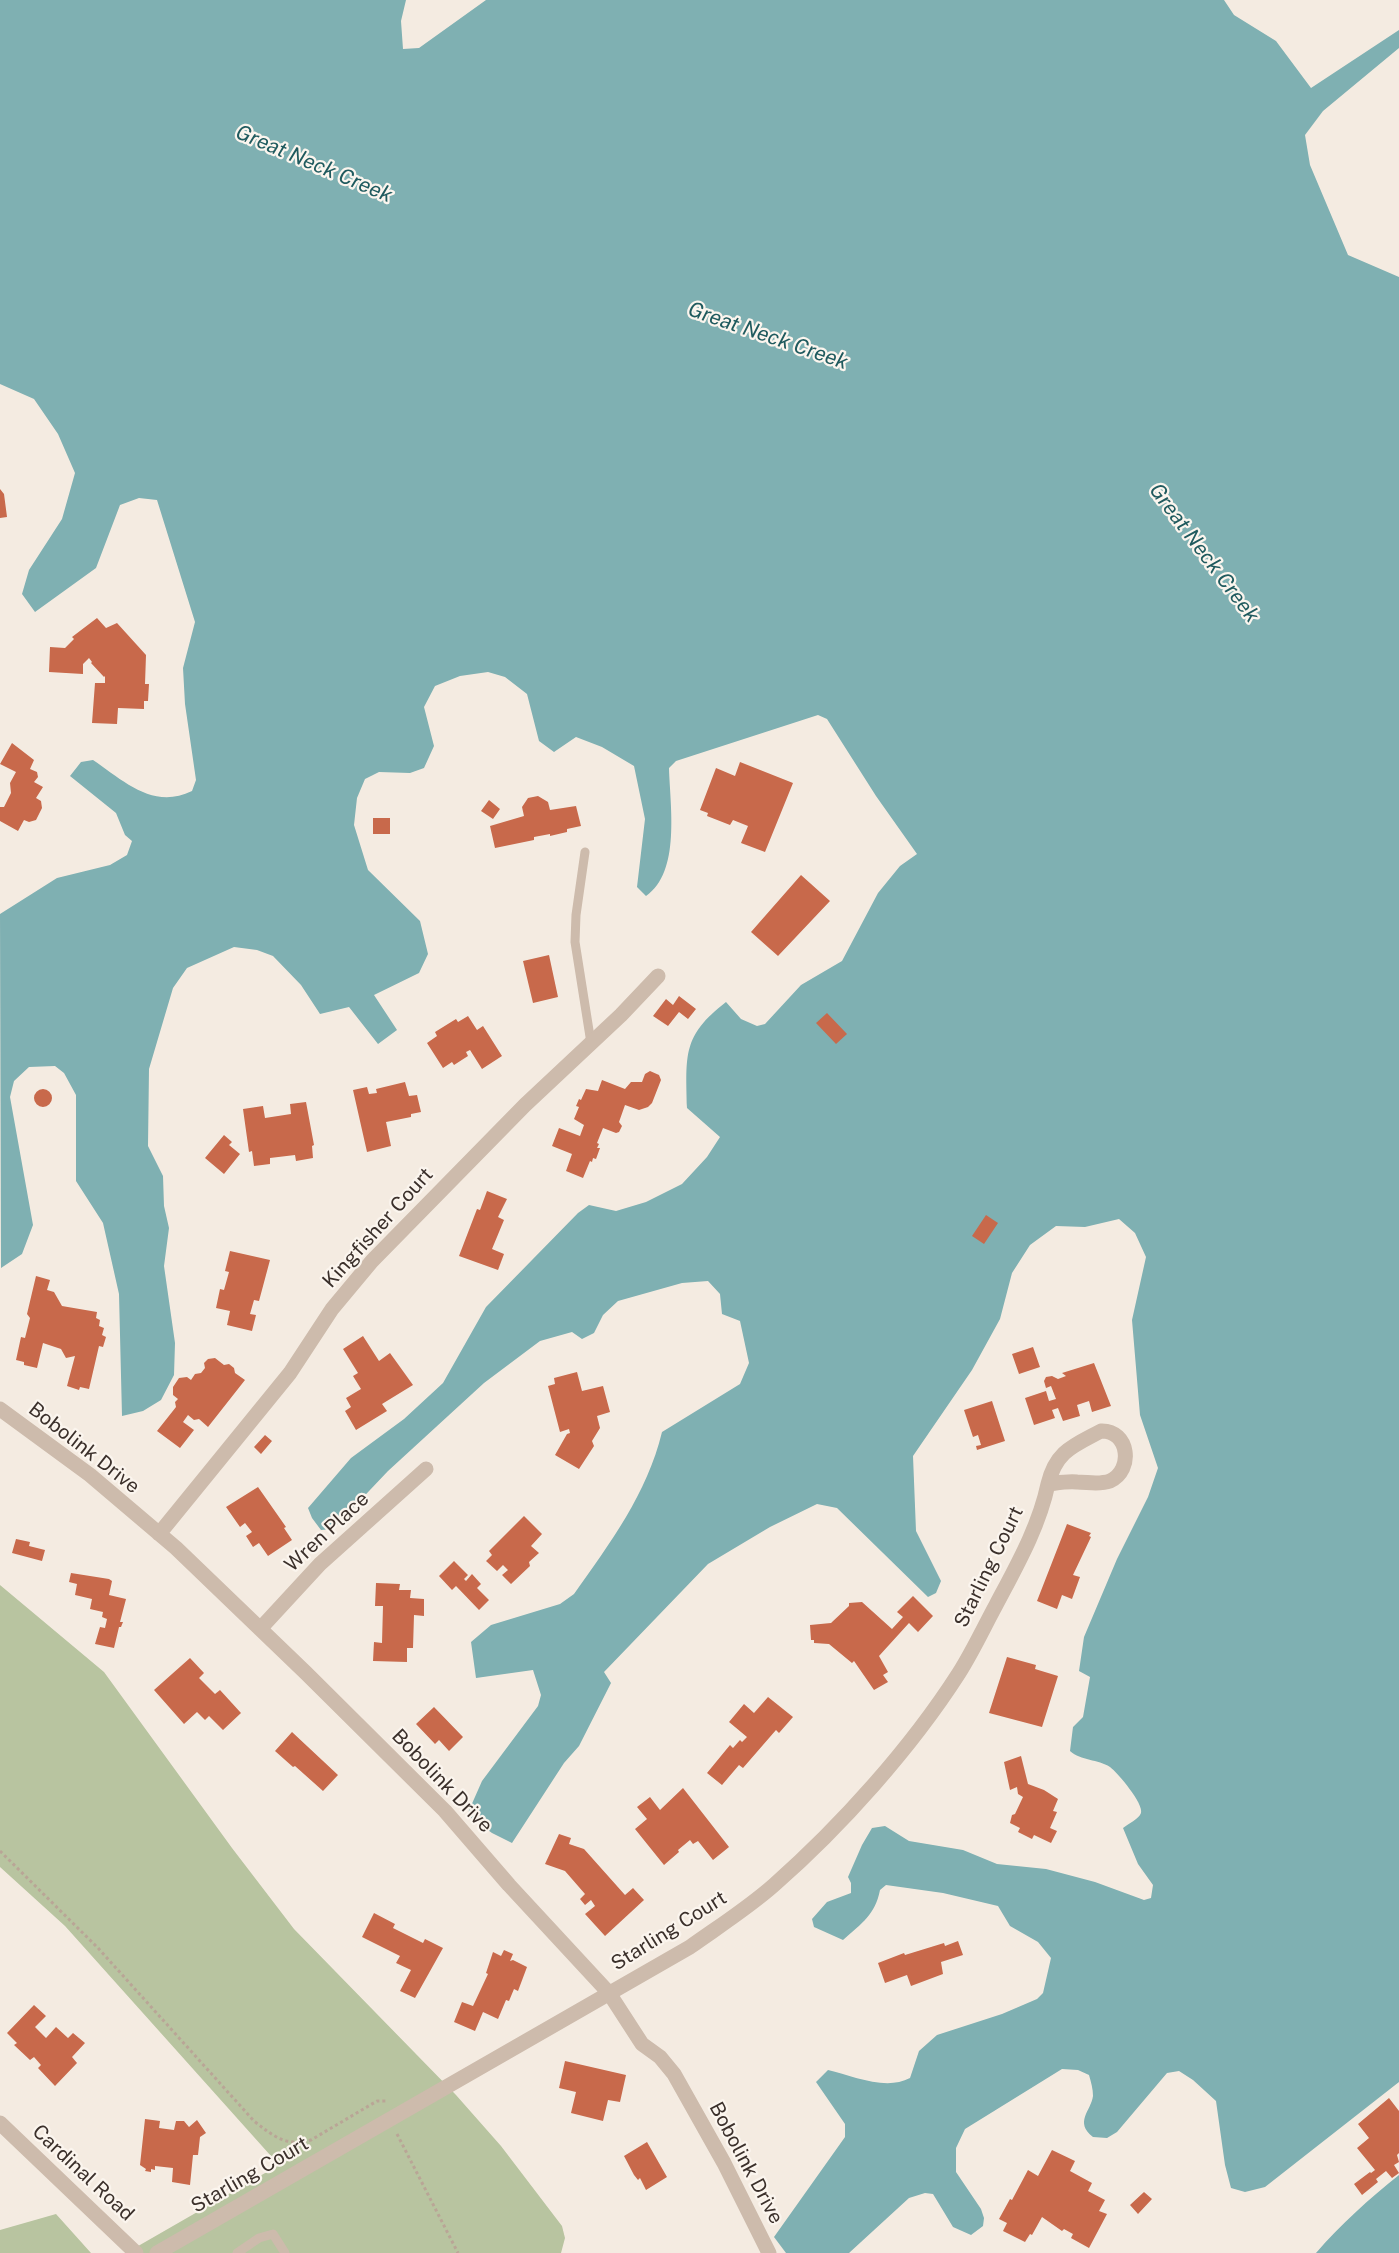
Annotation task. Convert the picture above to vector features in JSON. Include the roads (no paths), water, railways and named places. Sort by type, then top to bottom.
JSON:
[{"type":"street","name":"Kingfisher Court","points":[[159,1534],[277,1390],[332,1309],[372,1261],[509,1121],[658,976]]},
{"type":"street","name":"Bobolink Drive","points":[[0,1409],[90,1475],[159,1534],[260,1629],[445,1811],[509,1885],[609,1993],[642,2044],[660,2057],[674,2074],[724,2163],[769,2253]]},
{"type":"street","name":"Starling Court","points":[[157,2253],[690,1947],[738,1914],[774,1885],[830,1831],[900,1754],[960,1671],[1019,1561],[1045,1500],[1048,1484],[1051,1470],[1058,1458],[1069,1448],[1101,1431],[1117,1434],[1123,1441],[1126,1454],[1124,1465],[1119,1474],[1110,1480],[1098,1483],[1074,1481],[1048,1484]]},
{"type":"street","name":"Wren Place","points":[[260,1629],[320,1564],[426,1469]]},
{"type":"street","name":"Cardinal Road","points":[[0,2123],[136,2253]]},
{"type":"lane","points":[[585,852],[576,915],[575,942],[591,1043]]},
{"type":"lane","points":[[237,2253],[259,2238],[273,2234],[285,2253]]},
{"type":"water","name":"Great Neck Creek","points":[[0,0],[406,0],[401,21],[403,49],[419,48],[486,0],[1224,0],[1234,15],[1276,41],[1311,88],[1399,30],[1399,48],[1323,111],[1305,135],[1310,165],[1348,255],[1399,277],[1399,2082],[1265,2187],[1245,2192],[1231,2188],[1225,2165],[1216,2101],[1193,2080],[1179,2071],[1167,2073],[1117,2132],[1107,2138],[1093,2137],[1087,2132],[1085,2126],[1085,2117],[1093,2096],[1089,2075],[1078,2070],[1062,2069],[965,2129],[956,2148],[956,2172],[981,2209],[984,2218],[983,2226],[971,2235],[953,2227],[933,2194],[925,2193],[909,2198],[849,2253],[786,2253],[774,2237],[845,2137],[845,2124],[816,2082],[828,2070],[880,2083],[901,2082],[910,2078],[919,2051],[937,2035],[1002,2014],[1037,1999],[1043,1993],[1051,1958],[1038,1942],[1010,1926],[998,1906],[943,1893],[886,1885],[880,1890],[875,1906],[867,1918],[843,1940],[814,1927],[812,1919],[827,1902],[851,1893],[851,1883],[848,1877],[872,1828],[885,1826],[909,1841],[963,1850],[997,1864],[1046,1869],[1095,1882],[1144,1900],[1151,1898],[1153,1885],[1138,1864],[1123,1828],[1140,1815],[1139,1803],[1110,1767],[1079,1757],[1070,1751],[1073,1727],[1083,1717],[1090,1677],[1079,1671],[1084,1637],[1117,1559],[1148,1497],[1158,1468],[1140,1415],[1132,1320],[1146,1257],[1135,1233],[1119,1219],[1085,1227],[1056,1226],[1030,1245],[1012,1273],[1000,1319],[972,1370],[913,1456],[916,1531],[941,1581],[936,1593],[928,1597],[837,1508],[817,1504],[770,1527],[708,1564],[604,1672],[611,1683],[579,1746],[564,1763],[512,1843],[492,1833],[467,1815],[482,1781],[538,1706],[541,1695],[533,1670],[476,1678],[471,1642],[491,1625],[560,1604],[574,1594],[614,1537],[637,1497],[662,1432],[740,1384],[749,1363],[740,1321],[722,1314],[720,1294],[708,1281],[682,1283],[618,1301],[603,1315],[594,1333],[582,1339],[572,1332],[540,1341],[484,1383],[388,1471],[333,1529],[321,1530],[308,1508],[351,1458],[404,1419],[443,1383],[486,1307],[578,1213],[589,1205],[616,1211],[646,1202],[682,1184],[707,1157],[720,1137],[687,1108],[687,1060],[694,1037],[701,1025],[726,1002],[741,1019],[757,1026],[765,1024],[801,985],[842,961],[878,893],[900,866],[917,854],[876,796],[827,719],[818,715],[676,761],[669,768],[671,837],[669,855],[657,885],[646,896],[637,887],[645,819],[634,766],[602,747],[576,737],[554,752],[539,741],[527,694],[505,677],[488,672],[460,676],[435,686],[424,707],[434,746],[424,768],[410,773],[379,772],[365,779],[357,798],[354,825],[368,870],[420,921],[428,954],[419,973],[374,995],[397,1030],[378,1044],[349,1007],[320,1014],[301,985],[273,956],[257,950],[234,947],[187,968],[173,988],[149,1069],[148,1146],[163,1176],[164,1206],[169,1228],[164,1266],[175,1343],[174,1375],[161,1400],[143,1411],[122,1416],[119,1294],[103,1223],[76,1181],[76,1095],[64,1073],[55,1066],[29,1067],[14,1081],[10,1097],[33,1225],[22,1254],[1,1268],[0,914],[57,878],[110,865],[127,855],[132,841],[125,835],[116,813],[70,776],[81,762],[93,760],[128,784],[152,795],[164,797],[178,796],[192,791],[196,780],[185,704],[183,668],[195,622],[157,500],[139,498],[120,505],[96,568],[35,612],[22,594],[29,570],[62,519],[75,473],[58,434],[34,399],[0,384]]},
{"type":"water","points":[[1399,2175],[1399,2253],[1316,2253],[1356,2212]]}]
